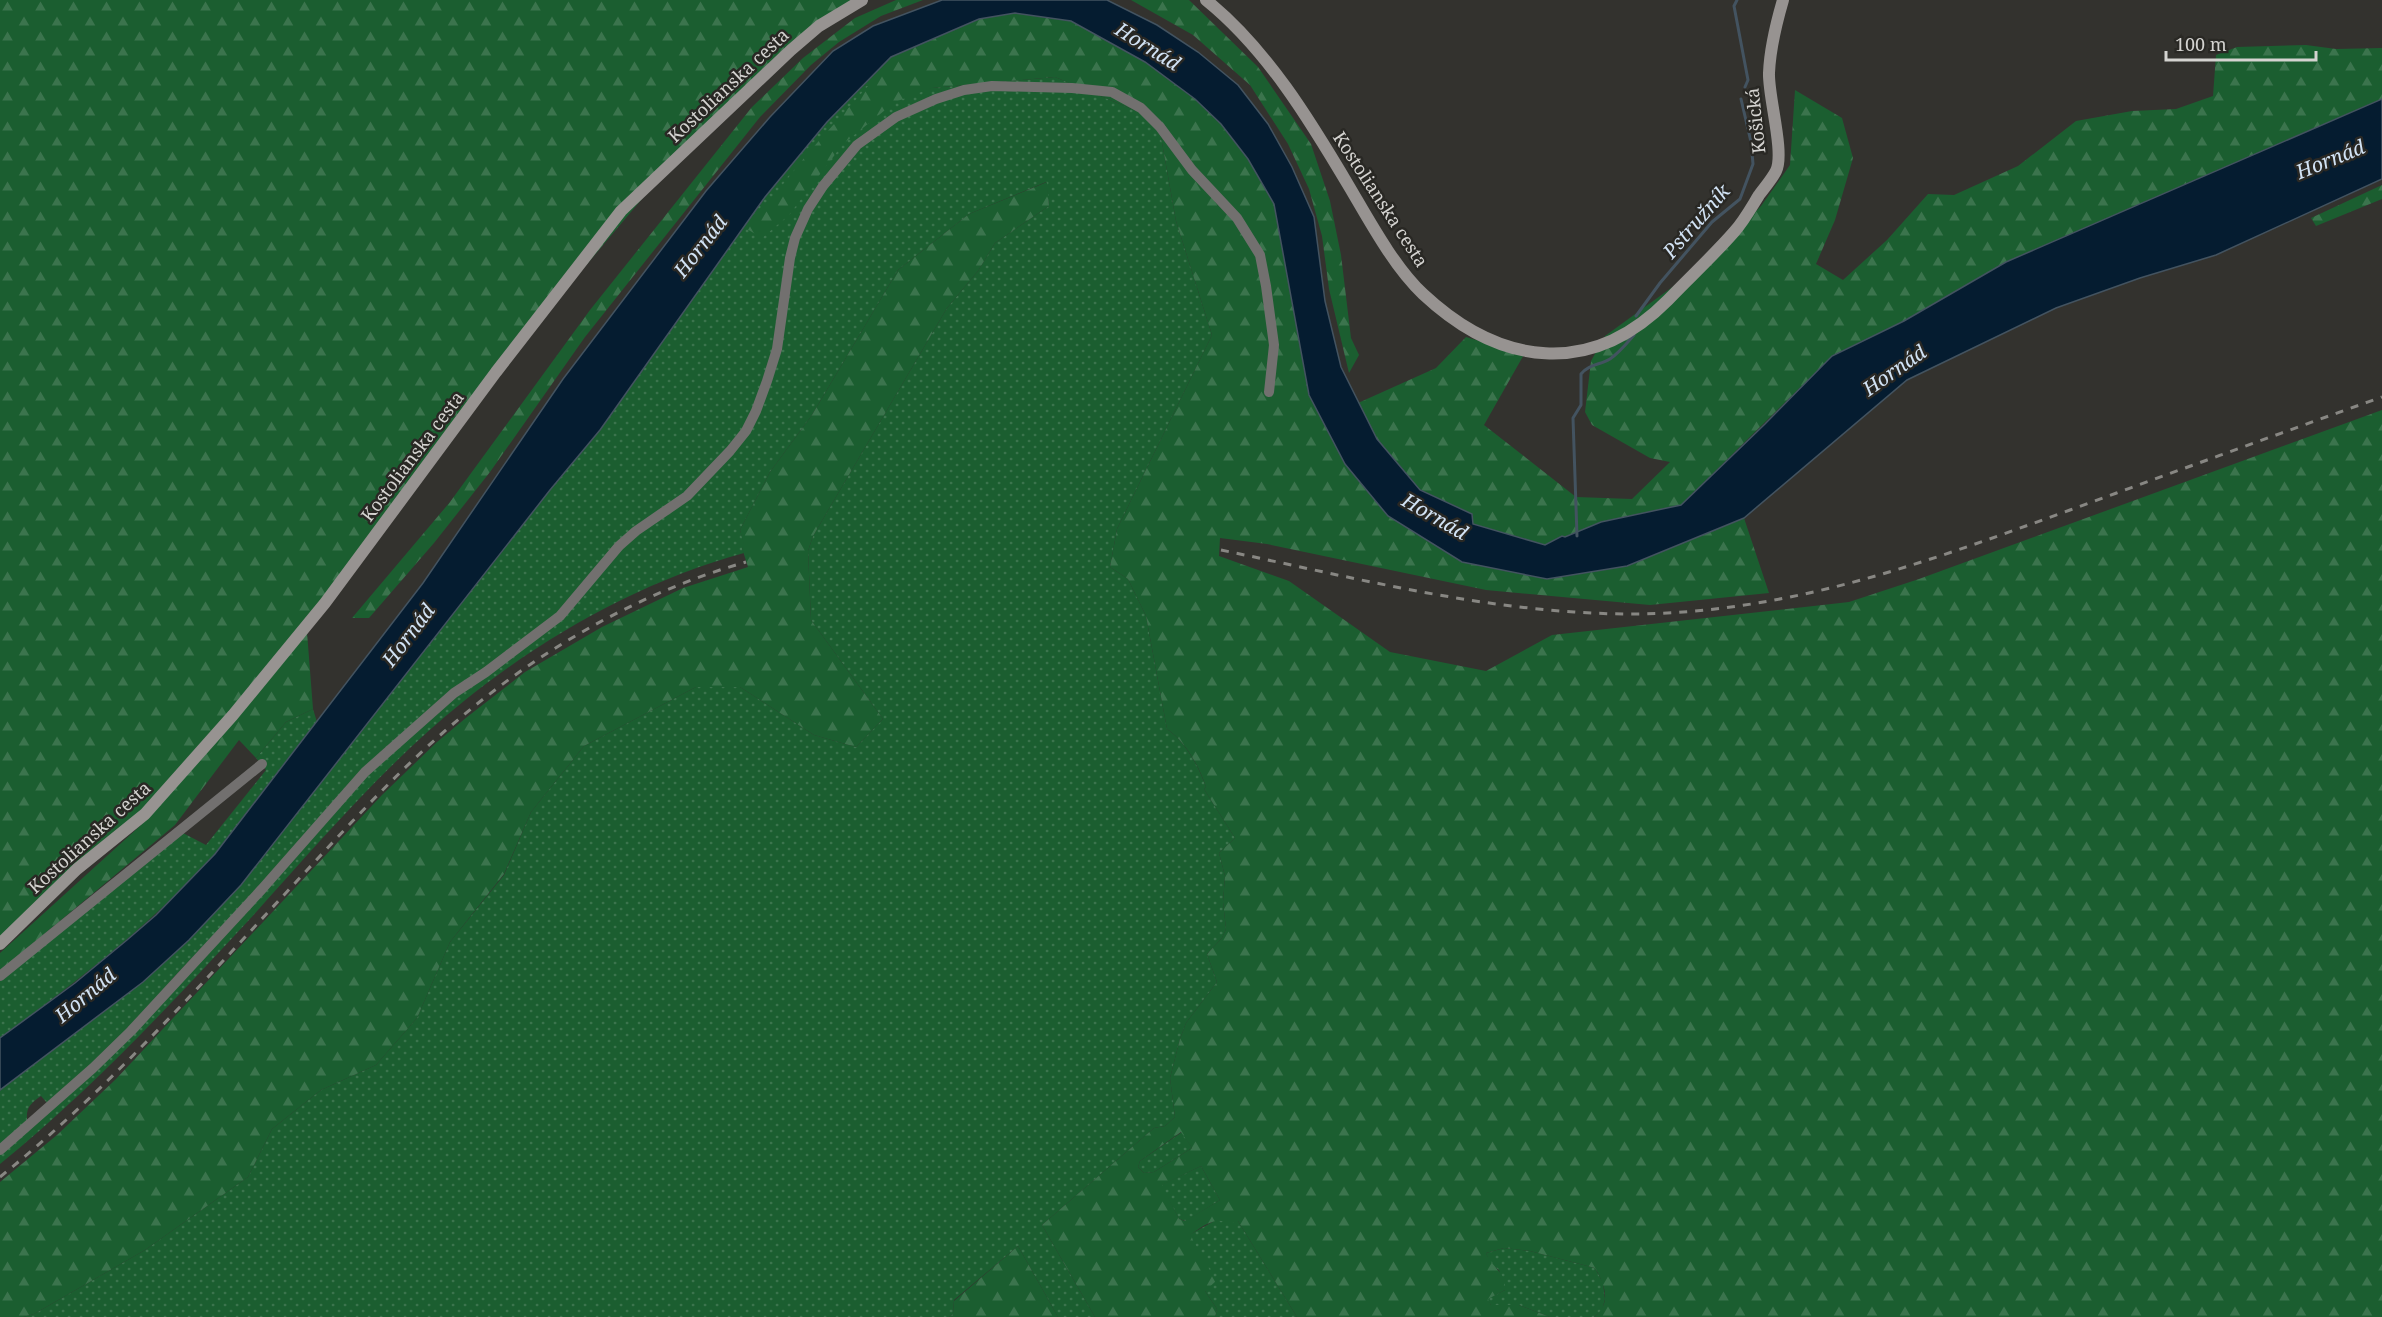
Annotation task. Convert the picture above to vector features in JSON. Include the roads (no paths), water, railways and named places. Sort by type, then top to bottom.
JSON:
[{"type":"street","name":"Kostolianska cesta","points":[[0,944],[77,869],[144,814],[233,716],[325,603],[496,372],[621,211],[790,50],[819,26],[862,0]]},
{"type":"street","name":"Kostolianska cesta","points":[[1206,0],[1238,29],[1296,100],[1378,235],[1400,266],[1422,293],[1453,317],[1484,338],[1526,352],[1557,354],[1595,348],[1610,343],[1635,328]]},
{"type":"street","name":"Košická","points":[[1635,328],[1657,311],[1735,231],[1778,169],[1778,146],[1768,74],[1774,31],[1783,0]]},
{"type":"street","points":[[0,1150],[93,1068],[130,1031],[262,889],[365,772],[454,693],[560,616],[619,546],[645,524],[687,496],[730,451],[746,431],[767,381],[777,349],[790,258],[795,238],[808,209],[823,186],[857,145],[896,117],[954,93],[992,86],[1072,88],[1112,92],[1141,108],[1160,127],[1192,170],[1237,218],[1257,249],[1266,286],[1274,345],[1269,392]]},
{"type":"street","points":[[0,976],[262,764]]},
{"type":"water","name":"Hornád","points":[[942,0],[1107,0],[1157,25],[1198,52],[1238,85],[1268,124],[1292,167],[1314,217],[1325,301],[1341,367],[1377,439],[1420,490],[1472,514],[1473,524],[1545,545],[1562,536],[1565,537],[1601,522],[1681,505],[1832,356],[1904,321],[2006,262],[2382,99],[2382,179],[2216,255],[2140,278],[2056,308],[1907,380],[1744,518],[1627,566],[1547,579],[1462,562],[1388,516],[1345,464],[1309,395],[1274,204],[1248,159],[1221,124],[1195,99],[1145,62],[1071,21],[1015,13],[979,19],[891,57],[827,122],[765,197],[600,430],[550,490],[241,885],[189,940],[143,982],[0,1090],[0,1038],[75,983],[127,940],[156,915],[215,854],[423,583],[563,379],[706,191],[770,117],[833,51],[873,26]]},
{"type":"waterway","name":"Pstružník","points":[[1737,0],[1734,6],[1748,80],[1745,87]]},
{"type":"waterway","name":"Pstružník","points":[[1636,316],[1660,283],[1712,222],[1740,199],[1753,164],[1751,142],[1741,99]]},
{"type":"waterway","name":"Pstružník","points":[[1577,536],[1573,418],[1581,405],[1581,374],[1591,366],[1610,359],[1634,335]]},
{"type":"railway","points":[[1221,550],[1425,593],[1528,608],[1632,614],[1747,605],[1802,595],[1909,566],[2016,530],[2382,397]]},
{"type":"railway","points":[[0,1177],[117,1072],[375,798],[459,719],[524,669],[594,625],[669,589],[746,562]]}]
